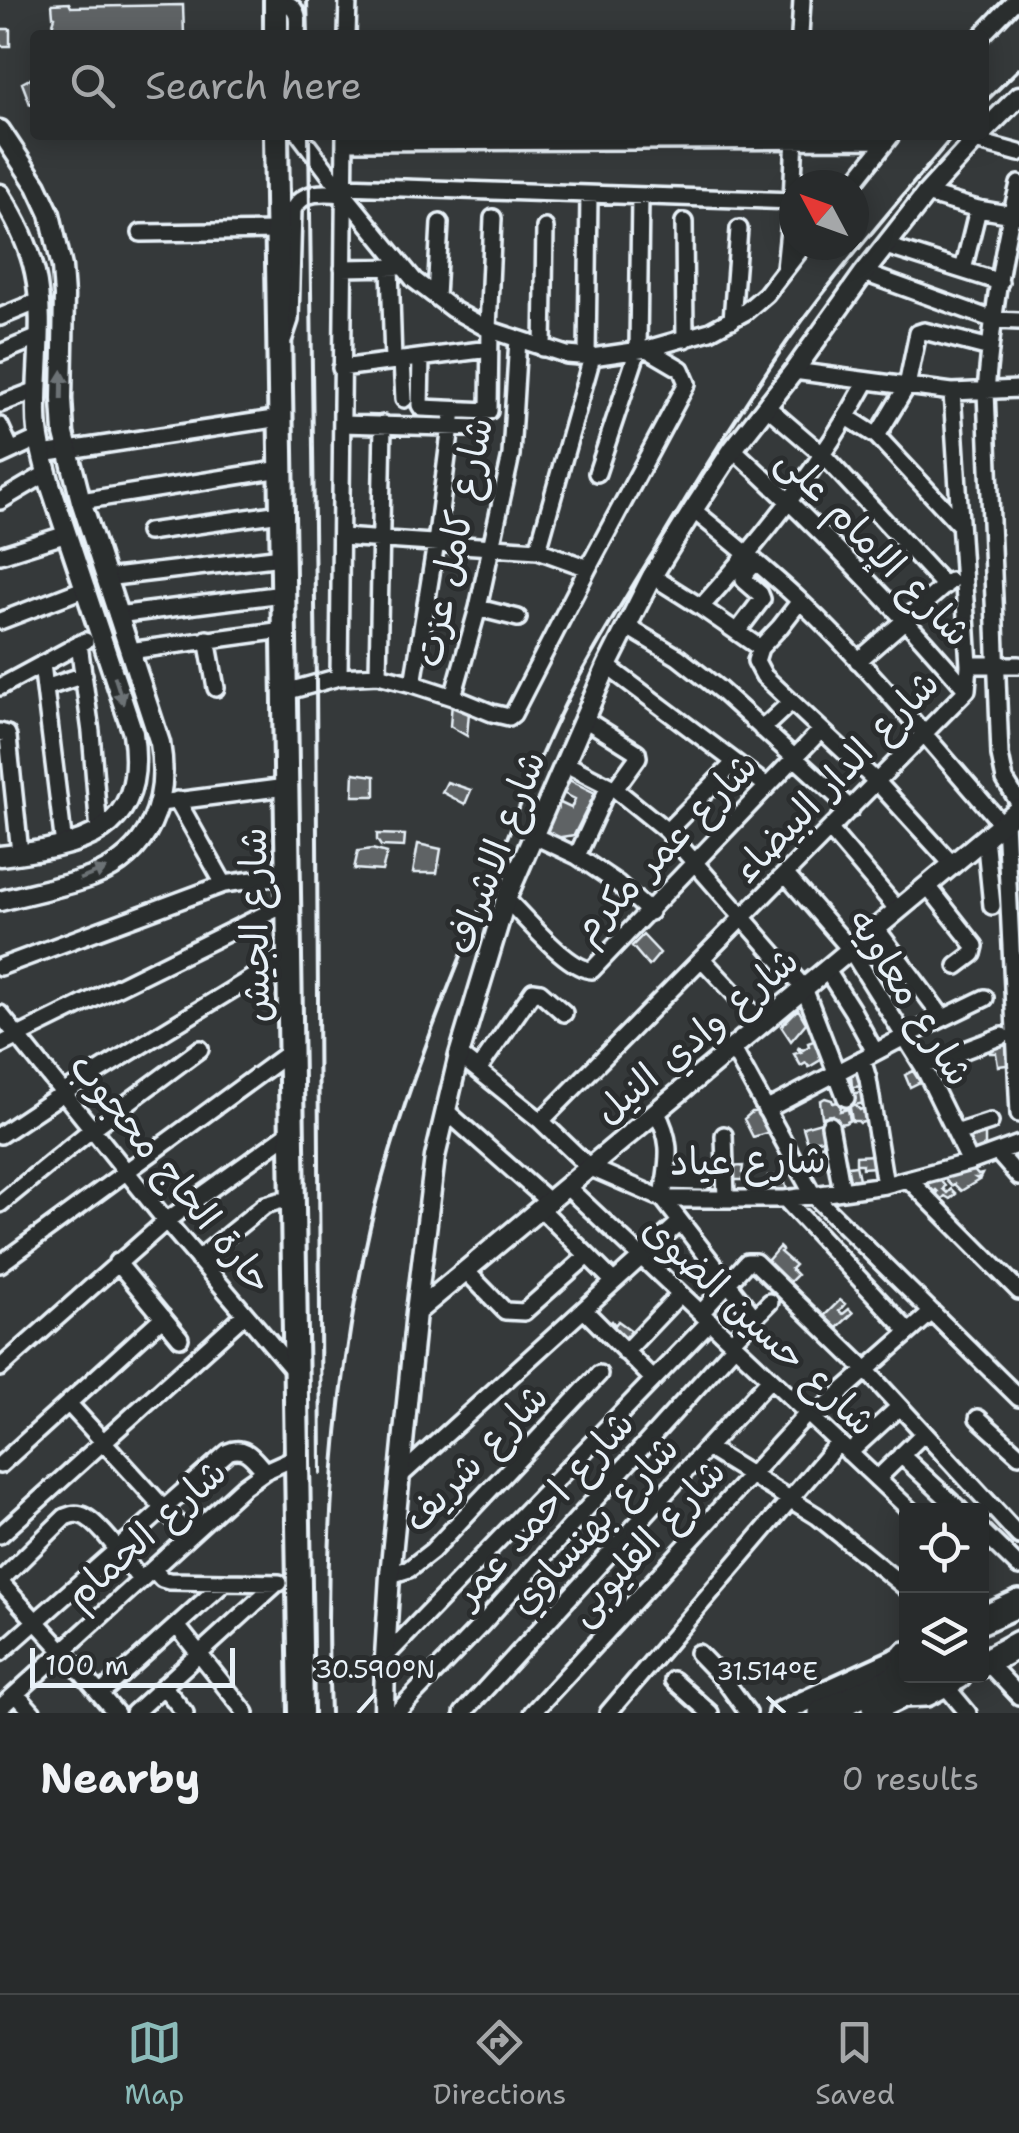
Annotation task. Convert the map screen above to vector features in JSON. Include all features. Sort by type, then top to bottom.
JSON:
[{"type":"highway","points":[[989,1617],[1019,1603]]},
{"type":"highway","points":[[989,1659],[1019,1644]]},
{"type":"highway","points":[[822,1713],[899,1674]]},
{"type":"highway","points":[[862,1713],[903,1694],[942,1684]]},
{"type":"main road","points":[[276,30],[278,0]]},
{"type":"main road","name":"شارع الجيش","points":[[276,140],[296,1457],[288,1582],[301,1713]]},
{"type":"main road","points":[[780,1713],[899,1658]]},
{"type":"main road","points":[[888,1713],[942,1684]]},
{"type":"street","points":[[278,0],[290,4],[296,12],[297,30]]},
{"type":"street","points":[[347,30],[348,0]]},
{"type":"street","points":[[800,30],[802,0]]},
{"type":"street","points":[[987,30],[1016,0]]},
{"type":"street","name":"شارع الاشراف","points":[[989,129],[1011,112],[1019,96]]},
{"type":"street","points":[[0,130],[37,186],[50,214],[64,296],[64,434],[81,501],[160,742],[169,801],[224,884]]},
{"type":"street","points":[[304,140],[344,190],[396,267],[452,309],[489,330],[567,355],[590,357],[643,349],[710,331],[766,294],[792,260]]},
{"type":"street","points":[[340,678],[345,140]]},
{"type":"street","points":[[794,170],[795,140]]},
{"type":"street","points":[[864,170],[888,140]]},
{"type":"street","name":"شارع الاشراف","points":[[384,1713],[390,1575],[434,1157],[459,1055],[506,898],[606,666],[652,576],[733,449],[926,194],[976,140]]},
{"type":"street","points":[[989,140],[1019,153]]},
{"type":"street","points":[[1019,184],[1011,262],[1000,282],[986,391],[1002,768],[1011,792],[1019,1114]]},
{"type":"street","points":[[278,346],[290,320],[293,210],[303,196],[344,190],[779,201]]},
{"type":"street","points":[[926,194],[1015,216]]},
{"type":"street","points":[[538,550],[590,357],[589,195]]},
{"type":"street","points":[[597,473],[643,349],[640,196]]},
{"type":"street","points":[[0,856],[64,846],[108,827],[130,789],[136,761],[133,733],[42,455],[35,272],[26,244],[2,203]]},
{"type":"street","points":[[963,270],[978,209]]},
{"type":"street","points":[[342,424],[452,418],[489,411],[493,218]]},
{"type":"street","points":[[684,222],[685,339]]},
{"type":"street","points":[[436,297],[440,223]]},
{"type":"street","points":[[543,348],[546,228]]},
{"type":"street","points":[[732,320],[739,229]]},
{"type":"street","points":[[141,232],[276,232]]},
{"type":"street","points":[[886,246],[1000,282]]},
{"type":"street","points":[[784,269],[785,260]]},
{"type":"street","points":[[343,268],[396,267]]},
{"type":"street","points":[[396,267],[398,361],[404,399]]},
{"type":"street","points":[[864,274],[994,320],[1019,322]]},
{"type":"street","points":[[0,317],[39,301]]},
{"type":"street","points":[[877,436],[907,386],[918,334],[924,331],[990,348]]},
{"type":"street","points":[[0,353],[39,337]]},
{"type":"street","name":"شارع كامل عزت","points":[[454,697],[512,455],[518,340]]},
{"type":"street","points":[[341,368],[490,349]]},
{"type":"street","points":[[284,692],[340,678],[378,675],[502,716],[513,714],[687,382],[681,370],[643,349]]},
{"type":"street","points":[[422,358],[421,406],[480,428]]},
{"type":"street","points":[[794,371],[952,392],[1019,390]]},
{"type":"street","points":[[737,632],[761,596],[744,580],[752,559],[823,455],[867,381]]},
{"type":"street","points":[[0,404],[37,390]]},
{"type":"street","name":"شارع الدار البيضاء","points":[[542,1120],[968,690],[952,392]]},
{"type":"street","points":[[766,406],[823,455],[945,586]]},
{"type":"street","points":[[847,417],[877,436],[960,525]]},
{"type":"street","points":[[0,426],[6,453],[42,455],[280,418]]},
{"type":"street","points":[[413,684],[452,418]]},
{"type":"street","points":[[378,675],[384,424]]},
{"type":"street","name":"شارع الإمام على","points":[[733,449],[790,500],[906,619],[968,690]]},
{"type":"street","points":[[0,501],[42,455]]},
{"type":"street","points":[[81,501],[281,469]]},
{"type":"street","points":[[693,510],[800,601],[924,736],[1011,814]]},
{"type":"street","points":[[148,532],[281,513]]},
{"type":"street","points":[[0,555],[67,534]]},
{"type":"street","points":[[341,537],[538,550],[588,568]]},
{"type":"street","points":[[105,578],[282,557]]},
{"type":"street","points":[[701,606],[752,559]]},
{"type":"street","points":[[858,661],[962,570]]},
{"type":"street","points":[[652,576],[760,648]]},
{"type":"street","points":[[0,621],[86,588]]},
{"type":"street","points":[[117,614],[283,594]]},
{"type":"street","points":[[800,601],[760,648],[756,658],[760,670],[878,782],[952,864]]},
{"type":"street","points":[[757,606],[780,627]]},
{"type":"street","points":[[478,608],[518,618]]},
{"type":"street","points":[[626,626],[678,657],[720,690],[851,809]]},
{"type":"street","points":[[129,651],[284,630]]},
{"type":"street","points":[[0,687],[101,633]]},
{"type":"street","points":[[207,639],[216,688]]},
{"type":"street","points":[[79,644],[99,832]]},
{"type":"street","points":[[42,664],[64,846]]},
{"type":"street","points":[[969,665],[1019,665]]},
{"type":"street","points":[[606,666],[768,786]]},
{"type":"street","points":[[45,688],[84,675]]},
{"type":"street","points":[[762,730],[790,702]]},
{"type":"street","points":[[577,856],[612,787],[638,757],[637,752],[583,718]]},
{"type":"street","name":"شارع عمر مكرم","points":[[506,898],[576,967],[588,971],[596,967],[821,730]]},
{"type":"street","points":[[2,733],[8,737],[20,853]]},
{"type":"street","points":[[667,831],[736,762]]},
{"type":"street","points":[[564,763],[612,787],[667,831],[804,988],[846,1098]]},
{"type":"street","points":[[0,901],[90,877],[110,866],[140,840],[169,801],[286,787]]},
{"type":"street","name":"شارع وادي النيل","points":[[416,1312],[1011,814]]},
{"type":"street","points":[[831,830],[898,910]]},
{"type":"street","points":[[532,836],[577,856],[650,912]]},
{"type":"street","points":[[986,836],[992,906]]},
{"type":"street","name":"شارع معاويه","points":[[786,875],[850,949],[923,1066],[970,1162]]},
{"type":"street","points":[[0,967],[224,884],[288,876]]},
{"type":"street","points":[[927,885],[975,946],[973,954],[957,966]]},
{"type":"street","points":[[0,1044],[288,903]]},
{"type":"street","points":[[876,928],[943,1018]]},
{"type":"street","points":[[0,1134],[289,955]]},
{"type":"street","points":[[702,960],[762,1023]]},
{"type":"street","points":[[826,969],[852,1010],[869,1056],[868,1079],[885,1185]]},
{"type":"street","points":[[478,1070],[533,991],[540,992],[564,1013]]},
{"type":"street","points":[[766,1110],[986,998]]},
{"type":"street","name":"حارة الحاج محجوب","points":[[0,1014],[166,1221],[294,1372]]},
{"type":"street","points":[[923,1066],[1002,1036]]},
{"type":"street","points":[[732,1047],[813,1195],[1019,1398]]},
{"type":"street","points":[[0,1204],[200,1049]]},
{"type":"street","points":[[0,1264],[291,1051]]},
{"type":"street","name":"شارع عياد","points":[[459,1055],[542,1120],[589,1167],[663,1200],[785,1199],[885,1185],[1019,1144]]},
{"type":"street","points":[[446,1110],[544,1204],[614,1282]]},
{"type":"street","points":[[656,1112],[669,1146],[663,1200],[755,1318]]},
{"type":"street","points":[[956,1133],[990,1122]]},
{"type":"street","points":[[830,1125],[842,1191]]},
{"type":"street","points":[[0,1368],[166,1221],[292,1131]]},
{"type":"street","points":[[724,1135],[726,1200]]},
{"type":"street","points":[[998,1153],[1019,1178]]},
{"type":"street","points":[[908,1179],[1019,1291]]},
{"type":"street","points":[[665,1180],[703,1182]]},
{"type":"street","name":"شارع حسين الضوى","points":[[566,1186],[902,1503]]},
{"type":"street","points":[[785,1199],[909,1332]]},
{"type":"street","points":[[198,1259],[265,1205],[293,1201]]},
{"type":"street","points":[[399,1477],[680,1222]]},
{"type":"street","points":[[466,1270],[506,1311],[518,1314],[588,1256]]},
{"type":"street","points":[[117,1262],[180,1338]]},
{"type":"street","points":[[384,1657],[653,1379],[747,1262],[756,1262],[866,1370],[1017,1528]]},
{"type":"street","points":[[626,1352],[680,1294]]},
{"type":"street","name":"شارع احمد عمر","points":[[396,1713],[482,1624],[770,1302]]},
{"type":"street","points":[[584,1310],[653,1379]]},
{"type":"street","name":"شارع القليوبى","points":[[532,1713],[751,1475],[810,1416],[932,1312]]},
{"type":"street","points":[[0,1535],[245,1314]]},
{"type":"street","points":[[0,1465],[163,1317]]},
{"type":"street","name":"شارع شريف","points":[[390,1575],[408,1569],[432,1552],[599,1374]]},
{"type":"street","name":"شارع بهنساوي","points":[[463,1713],[770,1379]]},
{"type":"street","points":[[68,1403],[189,1536]]},
{"type":"street","points":[[608,1713],[790,1500],[844,1448],[899,1406]]},
{"type":"street","points":[[978,1418],[1019,1455]]},
{"type":"street","points":[[876,1479],[924,1433]]},
{"type":"street","points":[[707,1448],[817,1516],[899,1582]]},
{"type":"street","points":[[0,1653],[231,1450],[245,1451],[265,1472]]},
{"type":"street","points":[[902,1455],[953,1503]]},
{"type":"street","name":"شارع الحمام","points":[[0,1708],[244,1486],[296,1457]]},
{"type":"street","points":[[116,1713],[0,1581],[61,1522],[71,1515],[83,1515],[147,1575],[169,1581],[288,1582]]},
{"type":"street","points":[[989,1538],[1019,1566]]},
{"type":"street","points":[[100,1694],[225,1582]]},
{"type":"street","points":[[134,1713],[288,1582]]},
{"type":"street","points":[[177,1626],[246,1713]]},
{"type":"street","points":[[698,1654],[725,1681],[748,1713]]},
{"type":"street","points":[[989,1667],[1019,1696]]},
{"type":"street","points":[[673,1680],[710,1713]]},
{"type":"street","points":[[942,1684],[968,1713]]},
{"type":"street","points":[[163,1686],[185,1713]]},
{"type":"street","points":[[16,1694],[33,1713]]},
{"type":"building","points":[[52,4],[183,5],[184,30],[53,30]]},
{"type":"building","points":[[0,29],[10,29],[10,46],[0,46]]},
{"type":"building","points":[[30,79],[30,104],[22,83]]},
{"type":"building","points":[[452,703],[469,712],[467,736],[450,726]]},
{"type":"building","points":[[354,773],[375,776],[375,796],[353,796]]},
{"type":"building","points":[[569,780],[595,793],[574,835],[555,838],[539,830],[554,800],[571,808],[575,799],[563,793]]},
{"type":"building","points":[[447,782],[471,790],[465,804],[442,792]]},
{"type":"building","points":[[377,834],[405,835],[404,847],[381,846]]},
{"type":"building","points":[[418,844],[441,849],[437,873],[413,873]]},
{"type":"building","points":[[358,851],[387,853],[382,871],[354,869]]},
{"type":"building","points":[[643,935],[660,953],[649,966],[632,946]]},
{"type":"building","points":[[798,1009],[806,1023],[791,1041],[781,1026]]},
{"type":"building","points":[[816,1040],[824,1058],[809,1067],[806,1063],[801,1066],[794,1054],[801,1052],[799,1047],[803,1050]]},
{"type":"building","points":[[1013,1045],[1015,1064],[998,1066],[996,1053],[990,1053],[989,1047]]},
{"type":"building","points":[[863,1067],[865,1073],[860,1080],[866,1081],[867,1086],[852,1087],[851,1075]]},
{"type":"building","points":[[913,1071],[920,1082],[910,1087],[905,1075]]},
{"type":"building","points":[[868,1090],[868,1102],[855,1105],[860,1110],[869,1106],[871,1120],[852,1121],[848,1095]]},
{"type":"building","points":[[825,1098],[833,1103],[842,1101],[840,1111],[848,1109],[850,1120],[833,1125],[833,1115],[822,1117],[820,1101]]},
{"type":"building","points":[[761,1111],[770,1132],[753,1137],[744,1119]]},
{"type":"building","points":[[821,1122],[826,1139],[807,1141],[803,1127]]},
{"type":"building","points":[[982,1133],[985,1152],[974,1155],[967,1139]]},
{"type":"building","points":[[826,1143],[828,1164],[817,1167],[810,1149]]},
{"type":"building","points":[[875,1155],[875,1167],[862,1168],[862,1164],[856,1164],[856,1156]]},
{"type":"building","points":[[856,1165],[859,1179],[842,1181],[841,1167]]},
{"type":"building","points":[[743,1166],[747,1180],[732,1180],[728,1167]]},
{"type":"building","points":[[971,1167],[982,1174],[961,1191],[942,1176]]},
{"type":"building","points":[[768,1176],[775,1176],[774,1184],[785,1183],[788,1194],[769,1195]]},
{"type":"building","points":[[938,1178],[947,1193],[951,1189],[956,1194],[950,1199],[945,1196],[943,1206],[935,1197],[938,1192],[930,1196],[920,1181]]},
{"type":"building","points":[[779,1247],[795,1265],[791,1269],[797,1275],[785,1287],[763,1266]]},
{"type":"building","points":[[840,1300],[845,1304],[839,1311],[843,1314],[849,1309],[853,1313],[837,1328],[827,1321],[824,1324],[820,1320]]},
{"type":"building","points":[[612,1321],[636,1334],[625,1347],[619,1339],[622,1335],[614,1335],[606,1327]]},
{"type":"railway","points":[[307,0],[308,30]]},
{"type":"railway","points":[[989,98],[1019,69]]},
{"type":"railway","points":[[309,140],[321,1473]]},
{"type":"railway","points":[[330,1713],[328,1591],[334,1468],[358,1287],[379,1191],[400,1120],[502,851],[579,677],[722,441],[808,313],[950,140]]}]
